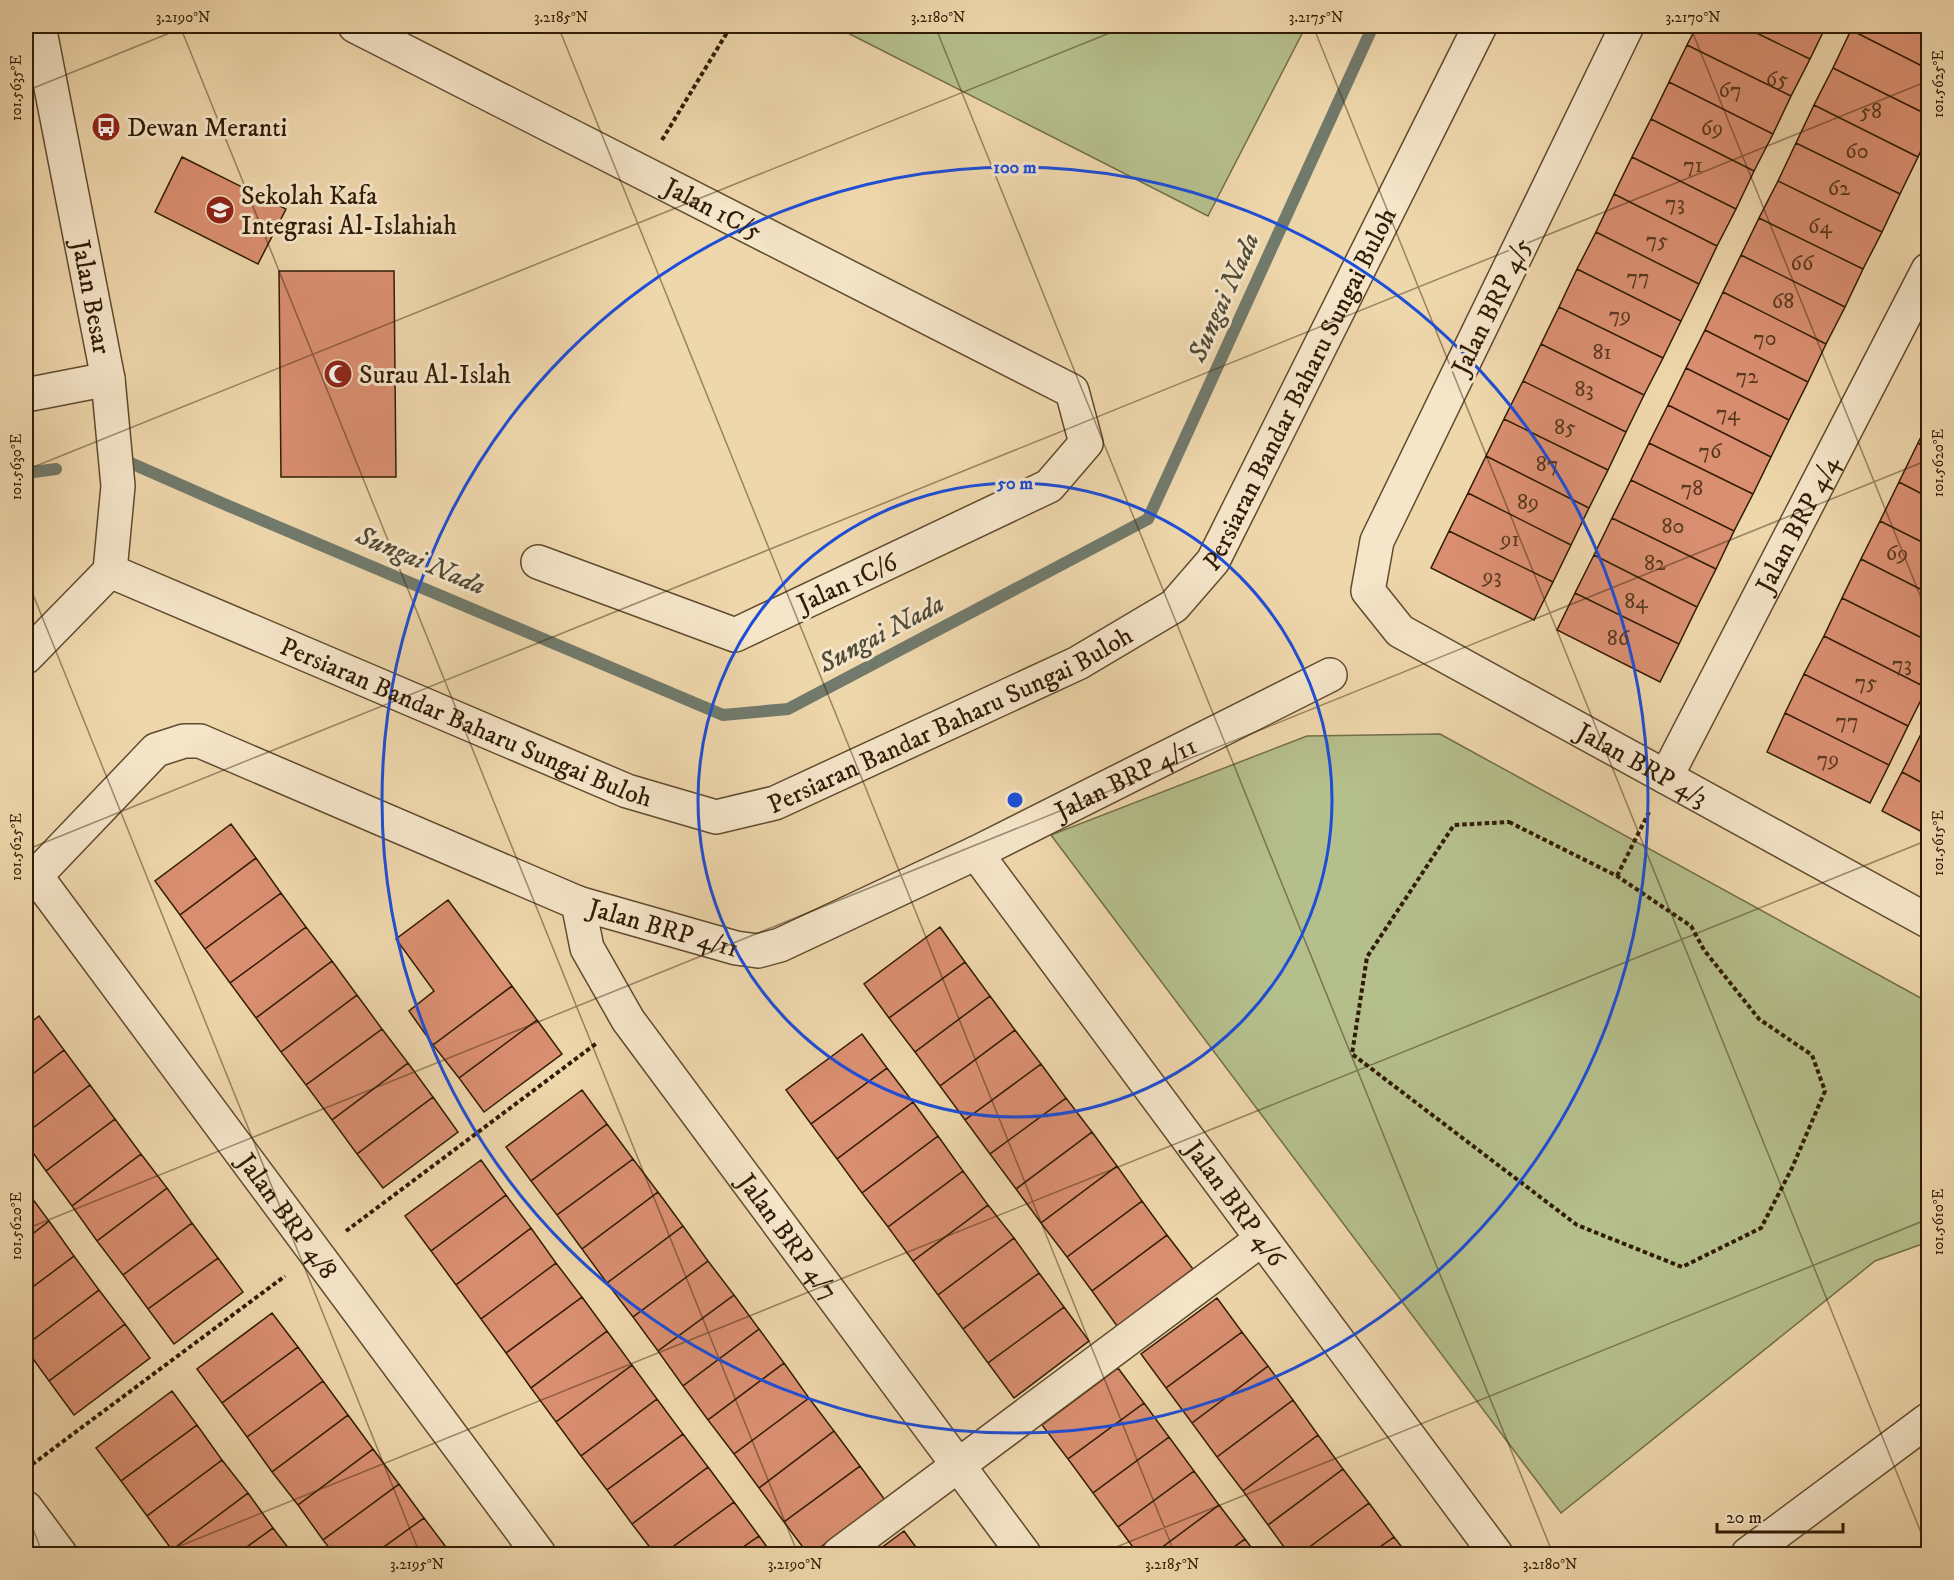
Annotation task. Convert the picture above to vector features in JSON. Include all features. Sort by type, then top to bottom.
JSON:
[{"type":"street","name":"Jalan Besar","points":[[39,26],[108,379],[118,486],[110,571]]},
{"type":"street","name":"Jalan 1C/5","points":[[355,26],[1072,391]]},
{"type":"street","name":"Persiaran Bandar Baharu Sungai Buloh","points":[[110,571],[627,791],[716,817],[775,803],[1078,663],[1174,606],[1213,561],[1480,26]]},
{"type":"street","name":"Jalan BRP 4/5","points":[[1368,591],[1377,541],[1627,26]]},
{"type":"street","name":"Jalan BRP 4/4","points":[[1666,777],[1929,270]]},
{"type":"street","points":[[26,395],[108,379]]},
{"type":"street","name":"Jalan 1C/6","points":[[538,562],[735,634],[1049,486],[1086,443],[1072,391]]},
{"type":"street","points":[[26,657],[110,571]]},
{"type":"street","name":"Jalan BRP 4/3","points":[[1368,591],[1400,631],[1929,921]]},
{"type":"street","name":"Jalan BRP 4/11","points":[[31,881],[156,750],[184,741],[200,741],[578,903],[736,948],[759,951],[780,945],[976,853],[1330,675]]},
{"type":"street","name":"Jalan BRP 4/6","points":[[976,853],[1496,1554]]},
{"type":"street","name":"Jalan BRP 4/8","points":[[31,881],[539,1554]]},
{"type":"street","name":"Jalan BRP 4/7","points":[[578,903],[587,948],[628,1020],[1024,1554]]},
{"type":"street","points":[[839,1554],[1262,1239]]},
{"type":"street","points":[[1748,1554],[1929,1420]]},
{"type":"street","points":[[26,1508],[60,1554]]},
{"type":"path","points":[[642,172],[732,26]]},
{"type":"path","points":[[1617,876],[1666,777]]},
{"type":"path","points":[[1509,822],[1617,876],[1692,926],[1704,950],[1759,1019],[1812,1054],[1825,1091],[1792,1168],[1761,1228],[1682,1267],[1577,1225],[1352,1054],[1367,957],[1454,825],[1509,822]]},
{"type":"green space","points":[[834,26],[1306,26],[1208,216]]},
{"type":"green space","points":[[1440,734],[1928,1002],[1928,1242],[1875,1261],[1561,1513],[1051,835],[1307,736]]},
{"type":"building","points":[[1697,26],[1742,26],[1810,59],[1791,96],[1687,45]]},
{"type":"building","points":[[1742,26],[1826,26],[1810,59]]},
{"type":"building","points":[[1854,26],[1928,26],[1928,69],[1851,30]]},
{"type":"building","points":[[1851,30],[1928,69],[1928,115],[1833,68]]},
{"type":"building","points":[[1687,45],[1791,96],[1773,134],[1669,82]]},
{"type":"building","points":[[1833,68],[1928,115],[1928,135],[1918,157],[1814,105]]},
{"type":"building","points":[[1669,82],[1773,134],[1754,171],[1651,119]]},
{"type":"building","points":[[1814,105],[1918,157],[1900,194],[1796,143]]},
{"type":"building","points":[[1651,119],[1754,171],[1736,209],[1632,157]]},
{"type":"building","points":[[1796,143],[1900,194],[1882,232],[1778,181]]},
{"type":"building","name":"Sekolah Kafa Integrasi Al-Islahiah","points":[[182,157],[286,209],[258,264],[155,212]]},
{"type":"building","points":[[1632,157],[1736,209],[1717,246],[1614,194]]},
{"type":"building","points":[[1778,181],[1882,232],[1863,269],[1759,218]]},
{"type":"building","points":[[1614,194],[1717,246],[1699,284],[1596,232]]},
{"type":"building","points":[[1759,218],[1863,269],[1845,307],[1741,255]]},
{"type":"building","points":[[1596,232],[1699,284],[1681,321],[1577,269]]},
{"type":"building","points":[[1741,255],[1845,307],[1826,344],[1723,292]]},
{"type":"building","points":[[1577,269],[1681,321],[1663,358],[1559,307]]},
{"type":"building","name":"Surau Al-Islah","points":[[279,271],[394,271],[396,477],[281,477]]},
{"type":"building","points":[[1723,292],[1826,344],[1808,382],[1705,330]]},
{"type":"building","points":[[1559,307],[1663,358],[1644,395],[1541,344]]},
{"type":"building","points":[[1705,330],[1808,382],[1789,420],[1686,368]]},
{"type":"building","points":[[1541,344],[1644,395],[1626,432],[1523,381]]},
{"type":"building","points":[[1686,368],[1789,420],[1771,457],[1668,405]]},
{"type":"building","points":[[1523,381],[1626,432],[1608,470],[1504,419]]},
{"type":"building","points":[[1668,405],[1771,457],[1753,494],[1649,443]]},
{"type":"building","points":[[1504,419],[1608,470],[1589,508],[1486,456]]},
{"type":"building","points":[[1928,423],[1928,449],[1918,443]]},
{"type":"building","points":[[1649,443],[1753,494],[1734,531],[1631,480]]},
{"type":"building","points":[[1918,443],[1928,449],[1928,497],[1899,482]]},
{"type":"building","points":[[1486,456],[1589,508],[1571,545],[1468,493]]},
{"type":"building","points":[[1631,480],[1734,531],[1716,569],[1612,518]]},
{"type":"building","points":[[1899,482],[1928,497],[1928,545],[1880,521]]},
{"type":"building","points":[[1468,493],[1571,545],[1553,582],[1449,531]]},
{"type":"building","points":[[1612,518],[1716,569],[1697,607],[1594,555]]},
{"type":"building","points":[[1880,521],[1928,545],[1928,593],[1861,559]]},
{"type":"building","points":[[1449,531],[1553,582],[1534,620],[1431,568]]},
{"type":"building","points":[[1594,555],[1697,607],[1679,644],[1575,593]]},
{"type":"building","points":[[1861,559],[1928,593],[1928,641],[1842,598]]},
{"type":"building","points":[[1575,593],[1679,644],[1660,682],[1557,630]]},
{"type":"building","points":[[1842,598],[1928,641],[1927,688],[1824,636]]},
{"type":"building","points":[[1824,636],[1927,688],[1908,726],[1804,674]]},
{"type":"building","points":[[1804,674],[1908,726],[1889,765],[1785,713]]},
{"type":"building","points":[[1785,713],[1889,765],[1870,803],[1767,752]]},
{"type":"building","points":[[1921,734],[1928,738],[1928,786],[1902,772]]},
{"type":"building","points":[[1902,772],[1928,786],[1928,835],[1882,811]]},
{"type":"building","points":[[231,824],[256,858],[180,915],[155,881]]},
{"type":"building","points":[[256,858],[281,893],[205,949],[180,915]]},
{"type":"building","points":[[281,893],[306,927],[230,983],[205,949]]},
{"type":"building","points":[[448,900],[512,986],[433,1045],[409,1011],[434,991],[396,939]]},
{"type":"building","points":[[306,927],[332,961],[256,1018],[230,983]]},
{"type":"building","points":[[940,927],[965,962],[889,1018],[864,984]]},
{"type":"building","points":[[332,961],[357,995],[281,1052],[256,1018]]},
{"type":"building","points":[[965,962],[990,996],[915,1052],[889,1018]]},
{"type":"building","points":[[512,986],[537,1020],[459,1078],[433,1045]]},
{"type":"building","points":[[357,995],[382,1029],[306,1085],[281,1052]]},
{"type":"building","points":[[990,996],[1015,1030],[940,1086],[915,1052]]},
{"type":"building","points":[[39,1016],[64,1050],[26,1079],[26,1026]]},
{"type":"building","points":[[537,1020],[562,1054],[484,1112],[459,1078]]},
{"type":"building","points":[[382,1029],[408,1063],[332,1120],[306,1085]]},
{"type":"building","points":[[1015,1030],[1041,1064],[965,1120],[940,1086]]},
{"type":"building","points":[[862,1034],[887,1068],[811,1124],[786,1090]]},
{"type":"building","points":[[64,1050],[90,1085],[26,1133],[26,1079]]},
{"type":"building","points":[[408,1063],[433,1097],[357,1154],[332,1120]]},
{"type":"building","points":[[1041,1064],[1066,1098],[990,1154],[965,1120]]},
{"type":"building","points":[[887,1068],[913,1102],[837,1159],[811,1124]]},
{"type":"building","points":[[90,1085],[115,1119],[46,1171],[26,1143],[26,1133]]},
{"type":"building","points":[[582,1090],[607,1124],[531,1181],[506,1147]]},
{"type":"building","points":[[433,1097],[458,1132],[383,1188],[357,1154]]},
{"type":"building","points":[[1066,1098],[1092,1132],[1016,1189],[990,1154]]},
{"type":"building","points":[[913,1102],[938,1136],[862,1193],[837,1159]]},
{"type":"building","points":[[115,1119],[141,1154],[72,1206],[46,1171]]},
{"type":"building","points":[[607,1124],[633,1159],[557,1215],[531,1181]]},
{"type":"building","points":[[1092,1132],[1117,1166],[1041,1223],[1016,1189]]},
{"type":"building","points":[[938,1136],[963,1171],[888,1227],[862,1193]]},
{"type":"building","points":[[141,1154],[167,1188],[97,1241],[72,1206]]},
{"type":"building","points":[[633,1159],[658,1192],[582,1249],[557,1215]]},
{"type":"building","points":[[481,1160],[506,1195],[431,1251],[405,1216]]},
{"type":"building","points":[[1117,1166],[1142,1201],[1067,1257],[1041,1223]]},
{"type":"building","points":[[963,1171],[988,1205],[913,1261],[888,1227]]},
{"type":"building","points":[[167,1188],[192,1223],[123,1275],[97,1241]]},
{"type":"building","points":[[26,1190],[49,1221],[26,1239]]},
{"type":"building","points":[[658,1192],[683,1226],[607,1283],[582,1249]]},
{"type":"building","points":[[506,1195],[531,1228],[456,1285],[431,1251]]},
{"type":"building","points":[[1142,1201],[1167,1235],[1092,1291],[1067,1257]]},
{"type":"building","points":[[988,1205],[1014,1238],[938,1295],[913,1261]]},
{"type":"building","points":[[49,1221],[74,1256],[26,1292],[26,1239]]},
{"type":"building","points":[[192,1223],[218,1258],[148,1309],[123,1275]]},
{"type":"building","points":[[683,1226],[708,1261],[633,1317],[607,1283]]},
{"type":"building","points":[[531,1228],[556,1263],[481,1319],[456,1285]]},
{"type":"building","points":[[1167,1235],[1193,1269],[1117,1326],[1092,1291]]},
{"type":"building","points":[[1014,1238],[1039,1273],[963,1329],[938,1295]]},
{"type":"building","points":[[74,1256],[99,1290],[26,1345],[26,1292]]},
{"type":"building","points":[[218,1258],[243,1292],[174,1344],[148,1309]]},
{"type":"building","points":[[708,1261],[734,1295],[658,1351],[633,1317]]},
{"type":"building","points":[[556,1263],[582,1297],[506,1353],[481,1319]]},
{"type":"building","points":[[1039,1273],[1064,1307],[988,1363],[963,1329]]},
{"type":"building","points":[[99,1290],[125,1324],[49,1381],[26,1349],[26,1345]]},
{"type":"building","points":[[734,1295],[759,1329],[683,1386],[658,1351]]},
{"type":"building","points":[[582,1297],[607,1331],[531,1388],[506,1353]]},
{"type":"building","points":[[1217,1298],[1242,1332],[1166,1388],[1141,1354]]},
{"type":"building","points":[[1064,1307],[1089,1341],[1014,1398],[988,1363]]},
{"type":"building","points":[[272,1313],[298,1347],[222,1403],[197,1369]]},
{"type":"building","points":[[125,1324],[150,1358],[74,1415],[49,1381]]},
{"type":"building","points":[[759,1329],[784,1363],[708,1420],[683,1386]]},
{"type":"building","points":[[607,1331],[632,1365],[556,1422],[531,1388]]},
{"type":"building","points":[[1242,1332],[1268,1366],[1192,1423],[1166,1388]]},
{"type":"building","points":[[298,1347],[323,1381],[247,1437],[222,1403]]},
{"type":"building","points":[[784,1363],[809,1398],[734,1454],[708,1420]]},
{"type":"building","points":[[632,1365],[657,1399],[581,1456],[556,1422]]},
{"type":"building","points":[[1268,1366],[1293,1400],[1217,1457],[1192,1423]]},
{"type":"building","points":[[1118,1368],[1144,1403],[1068,1459],[1042,1425]]},
{"type":"building","points":[[323,1381],[348,1415],[272,1472],[247,1437]]},
{"type":"building","points":[[172,1391],[197,1425],[121,1481],[96,1448]]},
{"type":"building","points":[[809,1398],[834,1431],[759,1488],[734,1454]]},
{"type":"building","points":[[657,1399],[683,1434],[607,1490],[581,1456]]},
{"type":"building","points":[[1293,1400],[1318,1435],[1243,1491],[1217,1457]]},
{"type":"building","points":[[1144,1403],[1169,1437],[1093,1493],[1068,1459]]},
{"type":"building","points":[[348,1415],[373,1449],[298,1505],[272,1472]]},
{"type":"building","points":[[197,1425],[222,1460],[147,1516],[121,1481]]},
{"type":"building","points":[[834,1431],[860,1466],[784,1522],[759,1488]]},
{"type":"building","points":[[683,1434],[708,1467],[632,1524],[607,1490]]},
{"type":"building","points":[[1318,1435],[1343,1469],[1268,1525],[1243,1491]]},
{"type":"building","points":[[1169,1437],[1194,1471],[1118,1527],[1093,1493]]},
{"type":"building","points":[[373,1449],[399,1484],[323,1540],[298,1505]]},
{"type":"building","points":[[222,1460],[248,1493],[172,1550],[147,1516]]},
{"type":"building","points":[[860,1466],[885,1500],[808,1554],[784,1522]]},
{"type":"building","points":[[708,1467],[734,1502],[663,1554],[655,1554],[632,1524]]},
{"type":"building","points":[[1343,1469],[1369,1503],[1300,1554],[1289,1554],[1268,1525]]},
{"type":"building","points":[[1194,1471],[1219,1505],[1153,1554],[1138,1554],[1118,1527]]},
{"type":"building","points":[[399,1484],[424,1518],[374,1554],[334,1554],[323,1540]]},
{"type":"building","points":[[248,1493],[273,1528],[237,1554],[175,1554],[172,1550]]},
{"type":"building","points":[[734,1502],[759,1536],[733,1554],[663,1554]]},
{"type":"building","points":[[1369,1503],[1394,1537],[1370,1554],[1300,1554]]},
{"type":"building","points":[[1219,1505],[1245,1539],[1224,1554],[1153,1554]]},
{"type":"building","points":[[424,1518],[449,1551],[445,1554],[374,1554]]},
{"type":"building","points":[[273,1528],[293,1554],[237,1554]]},
{"type":"building","points":[[904,1531],[921,1554],[873,1554]]},
{"type":"building","points":[[759,1536],[772,1554],[733,1554]]},
{"type":"building","points":[[1394,1537],[1407,1554],[1370,1554]]},
{"type":"building","points":[[1245,1539],[1256,1554],[1224,1554]]},
{"type":"waterway","name":"Sungai Nada","points":[[126,461],[723,715],[788,709],[1148,519],[1373,26]]},
{"type":"waterway","name":"Sungai Nada","points":[[26,473],[56,469]]},
{"type":"place","name":"Dewan Meranti","points":[[106,127]]},
{"type":"place","name":"Sekolah Kafa Integrasi Al-Islahiah","points":[[220,210]]},
{"type":"place","name":"Surau Al-Islah","points":[[338,374]]}]
